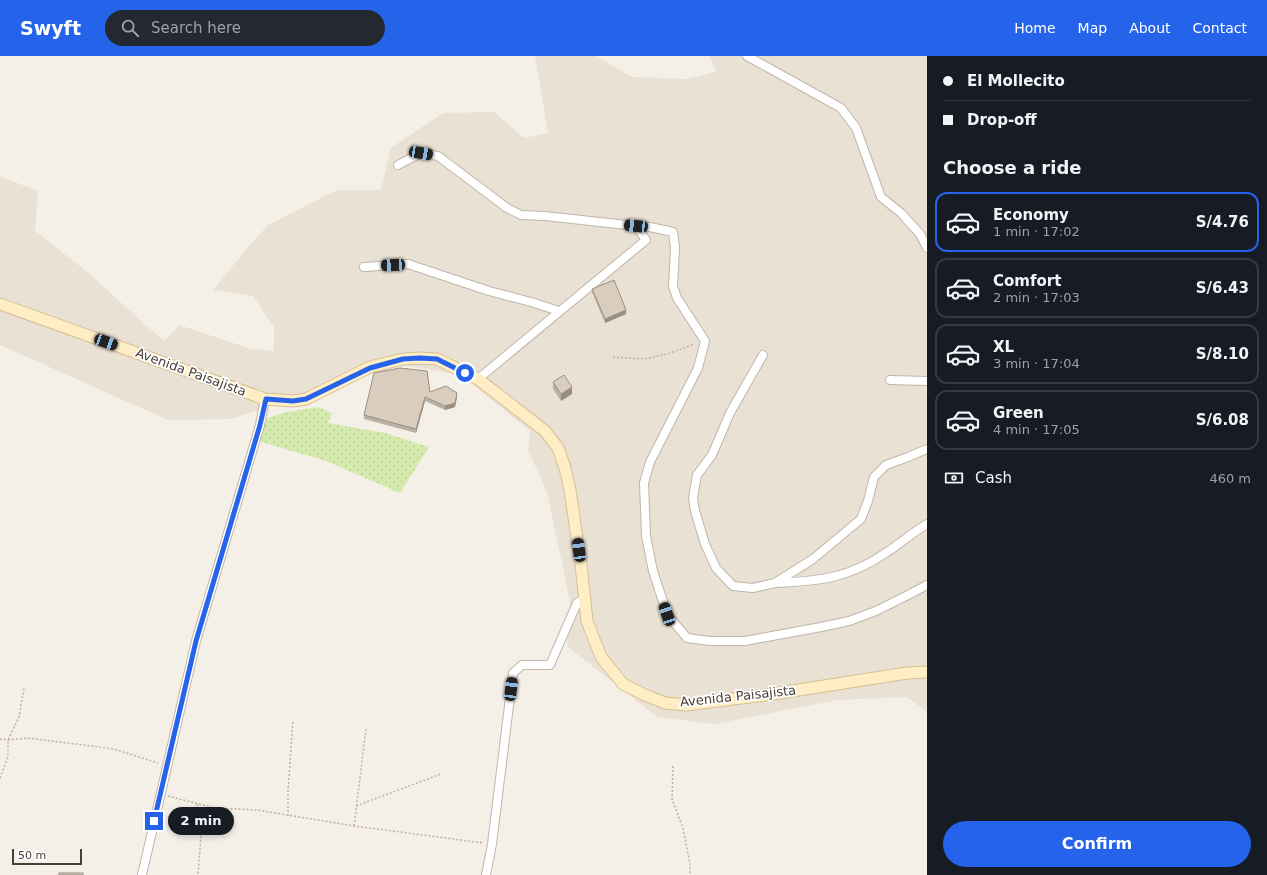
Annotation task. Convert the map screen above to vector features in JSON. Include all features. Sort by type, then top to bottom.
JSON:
[{"type":"main road","name":"Avenida Paisajista","points":[[0,304],[266,399],[293,401],[306,399],[370,368],[403,359],[437,359],[478,379],[545,431],[558,448],[565,468],[570,490],[581,565],[586,621],[601,657],[623,684],[644,695],[665,703],[686,705],[773,694],[907,673],[927,672]]},
{"type":"street","points":[[747,56],[841,108],[856,128],[881,197],[901,213],[920,234],[927,248]]},
{"type":"street","points":[[398,165],[421,153],[438,156],[508,208],[521,215],[545,216],[650,227],[673,232],[675,248],[673,286],[677,298],[705,341],[698,368],[650,462],[644,483],[646,536],[653,571],[667,614],[688,638],[710,641],[745,641],[849,621],[876,611],[927,584]]},
{"type":"street","points":[[478,379],[646,240],[636,226]]},
{"type":"street","points":[[364,267],[408,264],[489,291],[559,311]]},
{"type":"street","points":[[763,355],[730,413],[712,455],[697,475],[693,498],[695,512],[705,544],[716,568],[733,586],[753,588],[775,584],[817,581],[843,575],[886,553],[916,530],[927,524]]},
{"type":"street","points":[[890,380],[927,381]]},
{"type":"street","points":[[142,875],[196,641],[260,425],[266,399]]},
{"type":"street","points":[[775,584],[813,559],[861,519],[868,501],[874,477],[886,465],[908,458],[927,449]]},
{"type":"street","points":[[486,875],[492,844],[513,673],[522,665],[550,665],[577,603],[584,599]]},
{"type":"path","points":[[613,357],[644,359],[668,354],[705,341]]},
{"type":"path","points":[[0,778],[8,757],[8,740],[19,717],[24,688]]},
{"type":"path","points":[[288,816],[288,791],[293,720]]},
{"type":"path","points":[[354,826],[366,729]]},
{"type":"path","points":[[0,739],[8,740],[28,738],[114,750],[168,766]]},
{"type":"path","points":[[673,766],[672,799],[683,828],[690,864],[690,875]]},
{"type":"path","points":[[356,806],[441,774]]},
{"type":"path","points":[[160,794],[215,808],[257,810],[354,826],[492,844]]},
{"type":"path","points":[[197,804],[201,835],[198,875]]},
{"type":"shaded area","points":[[535,56],[596,56],[632,77],[686,79],[716,72],[710,56],[927,56],[927,712],[907,697],[838,700],[714,724],[657,717],[567,646],[570,602],[547,492],[528,450],[530,431],[461,375],[398,364],[231,419],[168,420],[0,345],[0,177],[38,191],[35,231],[90,274],[143,323],[165,341],[179,325],[251,349],[274,351],[274,327],[253,296],[213,290],[250,245],[268,225],[337,190],[381,190],[391,148],[443,113],[494,112],[524,138],[548,133]]},
{"type":"green space","points":[[318,407],[332,413],[328,423],[385,433],[429,447],[400,493],[326,461],[258,441],[262,420],[287,412]]},
{"type":"building","points":[[614,280],[626,310],[605,319],[592,289]]},
{"type":"building","points":[[400,368],[427,371],[430,392],[446,386],[457,393],[455,403],[445,406],[425,397],[416,429],[364,415],[374,373]]},
{"type":"building","points":[[564,375],[572,387],[561,394],[553,382]]},
{"type":"building","points":[[59,873],[83,873],[83,875],[59,875]]},
{"type":"route","points":[[154,821],[196,641],[260,425],[266,399],[293,401],[306,399],[370,368],[403,359],[437,359],[465,373]]}]
